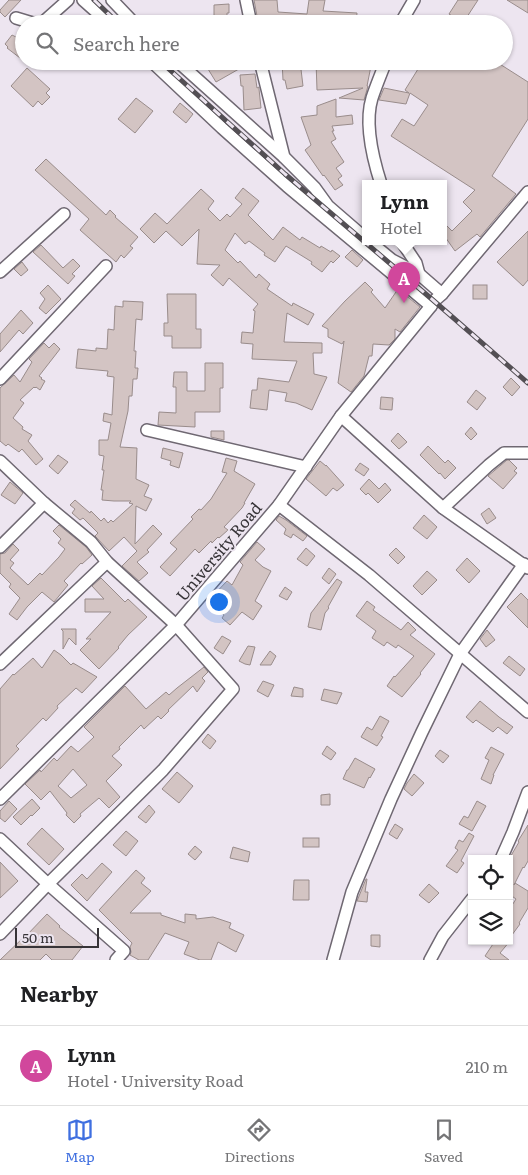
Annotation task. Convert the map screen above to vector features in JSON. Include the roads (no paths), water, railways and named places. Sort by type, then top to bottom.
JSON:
[{"type":"street","points":[[51,15],[68,0]]},
{"type":"street","points":[[83,0],[100,15]]},
{"type":"street","points":[[112,0],[126,15]]},
{"type":"street","points":[[246,0],[250,15]]},
{"type":"street","points":[[405,15],[414,0]]},
{"type":"street","points":[[161,70],[287,186],[362,243]]},
{"type":"street","points":[[187,70],[284,157],[315,188],[328,206],[362,235]]},
{"type":"street","points":[[262,70],[284,157]]},
{"type":"street","points":[[380,180],[369,128],[371,100],[383,70]]},
{"type":"street","name":"University Road","points":[[0,799],[176,625],[279,504],[341,416],[528,192]]},
{"type":"street","points":[[0,272],[64,214]]},
{"type":"street","points":[[364,245],[436,300]]},
{"type":"street","points":[[374,245],[392,260],[420,274]]},
{"type":"street","points":[[404,245],[436,300]]},
{"type":"street","points":[[0,379],[106,266]]},
{"type":"street","points":[[334,960],[352,892],[391,799],[460,654],[526,566],[444,508],[341,416]]},
{"type":"street","points":[[147,430],[306,467]]},
{"type":"street","points":[[444,508],[489,465],[504,454],[528,453]]},
{"type":"street","points":[[0,461],[44,503],[91,542],[107,562],[176,625],[233,689],[163,770],[0,934]]},
{"type":"street","points":[[0,548],[44,503]]},
{"type":"street","points":[[279,504],[368,575],[528,712]]},
{"type":"street","points":[[0,664],[107,562]]},
{"type":"street","points":[[503,855],[528,792]]},
{"type":"street","points":[[0,839],[124,951],[116,960]]},
{"type":"street","points":[[430,960],[443,936],[471,900]]},
{"type":"railway","points":[[94,0],[110,15]]},
{"type":"railway","points":[[170,70],[285,174],[362,240]]},
{"type":"railway","points":[[368,245],[528,383]]},
{"type":"place","name":"Lynn","points":[[404,303]]}]
